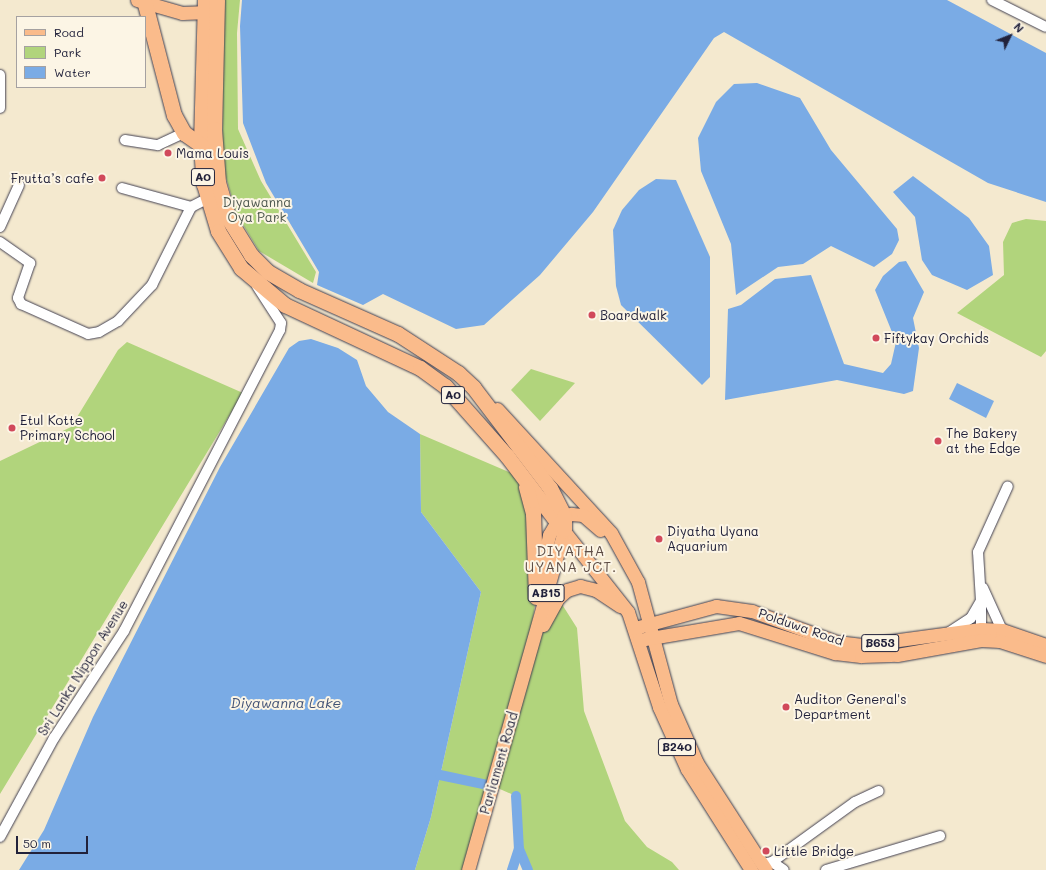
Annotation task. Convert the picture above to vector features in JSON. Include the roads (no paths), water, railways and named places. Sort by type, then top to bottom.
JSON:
[{"type":"highway","points":[[148,3],[174,115],[184,132],[201,145]]},
{"type":"highway","name":"A0","points":[[211,6],[201,145],[207,199],[218,231],[241,268],[252,280],[292,309],[362,339],[420,368],[445,386],[562,522]]},
{"type":"highway","name":"A0","points":[[211,6],[214,129],[218,182],[228,218],[251,255],[268,272],[299,290],[369,320],[428,351],[473,387],[550,488],[562,522]]},
{"type":"highway","points":[[523,478],[534,514],[536,597]]},
{"type":"main road","points":[[148,3],[182,13],[211,6]]},
{"type":"main road","points":[[473,387],[593,510],[629,565]]},
{"type":"main road","points":[[562,522],[583,515],[595,523],[629,565]]},
{"type":"main road","name":"Parliament Road","points":[[528,656],[536,597],[549,534],[562,522]]},
{"type":"main road","name":"Parliament Road","points":[[468,870],[499,767],[562,522]]},
{"type":"main road","name":"B240","points":[[562,522],[628,612],[637,634],[659,707],[687,768],[763,866]]},
{"type":"main road","name":"B240","points":[[629,565],[651,624],[671,704],[697,763],[763,866]]},
{"type":"main road","points":[[528,656],[553,606],[567,590],[580,586],[596,590],[628,612]]},
{"type":"main road","name":"Polduwa Road","points":[[637,634],[651,624],[716,606],[752,611],[837,642],[862,645],[916,646],[948,633],[981,635],[1046,656]]},
{"type":"main road","name":"Polduwa Road","points":[[637,634],[654,636],[739,623],[835,653],[861,656],[1002,630],[1046,645]]},
{"type":"street","points":[[992,0],[1046,27]]},
{"type":"street","points":[[0,75],[0,108]]},
{"type":"street","points":[[125,140],[158,145],[184,132]]},
{"type":"street","points":[[0,227],[19,185]]},
{"type":"street","points":[[122,188],[191,207]]},
{"type":"street","points":[[0,242],[30,263],[18,298],[21,304],[88,334],[118,321],[152,285],[191,207],[207,199]]},
{"type":"street","name":"Sri Lanka Nippon Avenue","points":[[0,837],[54,738],[124,631],[280,330],[281,323],[252,280]]},
{"type":"street","points":[[981,635],[981,601],[977,575],[978,552],[1008,486]]},
{"type":"street","points":[[977,575],[1002,630]]},
{"type":"street","points":[[948,633],[971,618],[981,601]]},
{"type":"street","points":[[763,866],[855,802],[879,791]]},
{"type":"street","points":[[826,870],[940,836]]},
{"type":"street","points":[[763,866],[784,870]]},
{"type":"water","points":[[242,0],[947,0],[1046,53],[1046,202],[988,183],[724,32],[714,38],[593,212],[540,275],[484,325],[456,329],[383,294],[363,305],[317,285],[319,272],[266,183],[243,123],[240,26]]},
{"type":"water","points":[[757,83],[800,98],[831,150],[897,229],[899,240],[892,254],[874,267],[831,246],[803,264],[778,267],[736,295],[731,244],[701,171],[698,138],[716,102],[734,84]]},
{"type":"water","points":[[913,176],[969,218],[989,246],[993,275],[967,290],[932,275],[922,260],[915,217],[893,192]]},
{"type":"water","points":[[656,179],[676,180],[710,257],[710,377],[702,385],[621,305],[616,286],[613,230],[622,210],[639,190]]},
{"type":"water","points":[[906,261],[924,292],[913,318],[919,348],[913,391],[904,394],[837,380],[725,400],[728,309],[741,305],[775,279],[811,275],[844,364],[883,373],[891,364],[896,342],[875,290],[883,276],[899,262]]},
{"type":"water","name":"Diyawanna Lake","points":[[311,339],[338,348],[357,360],[366,386],[388,412],[420,434],[421,512],[481,592],[431,817],[415,870],[19,870],[44,830],[93,717],[220,467],[289,348],[299,341]]},
{"type":"water","points":[[957,383],[994,401],[986,418],[949,399]]},
{"type":"waterway","points":[[440,775],[492,786]]},
{"type":"waterway","points":[[516,796],[519,849],[528,870]]},
{"type":"waterway","points":[[512,870],[519,849]]},
{"type":"place","name":"Mama Louis","points":[[168,153]]},
{"type":"place","name":"Frutta’s cafe","points":[[102,178]]},
{"type":"place","name":"Boardwalk","points":[[592,315]]},
{"type":"place","name":"Fiftykay Orchids","points":[[876,338]]},
{"type":"place","name":"Etul Kotte Primary School","points":[[12,428]]},
{"type":"place","name":"The Bakery at the Edge","points":[[938,441]]},
{"type":"place","name":"Diyatha Uyana Aquarium","points":[[659,539]]},
{"type":"place","name":"Auditor General's Department","points":[[786,707]]},
{"type":"place","name":"Little Bridge","points":[[766,851]]},
{"type":"district","name":"DIYATHA UYANA JCT.","points":[[571,560]]},
{"type":"park label","name":"Diyawanna Oya Park","points":[[257,210]]}]
